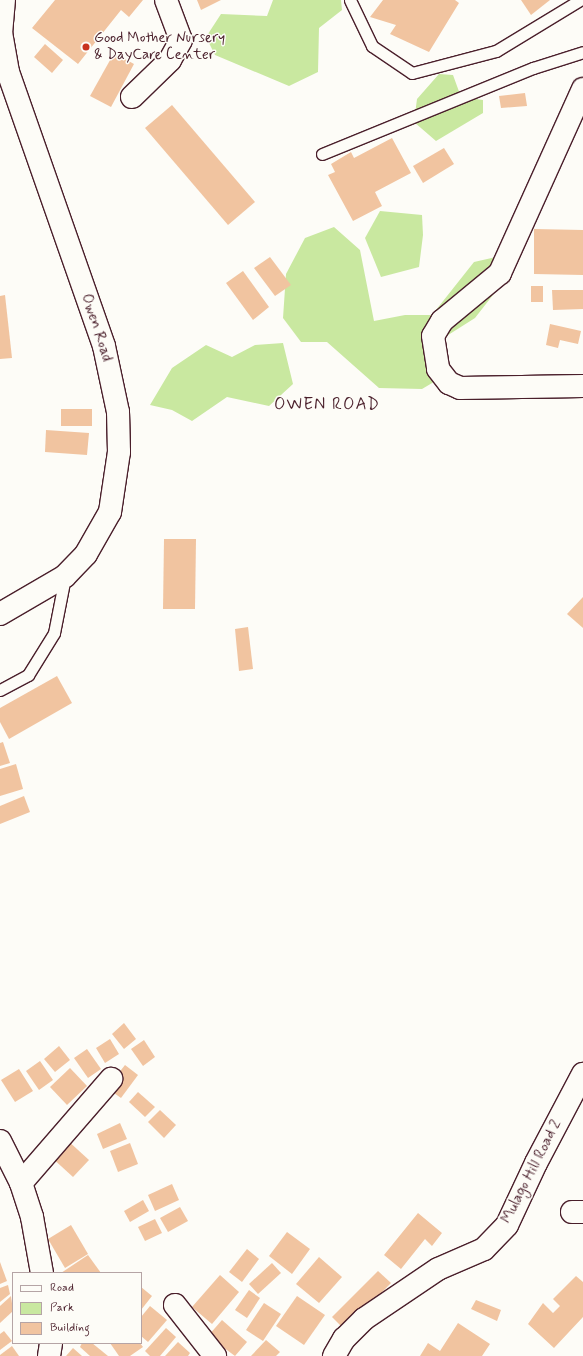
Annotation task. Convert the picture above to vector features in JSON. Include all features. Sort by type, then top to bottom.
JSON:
[{"type":"street","name":"Owen Road","points":[[0,614],[65,576],[86,554],[110,512],[119,452],[118,412],[104,346],[8,72],[1,34],[4,0]]},
{"type":"street","points":[[132,97],[170,60],[181,40],[166,0]]},
{"type":"street","points":[[583,89],[500,273],[442,321],[433,336],[438,369],[449,383],[460,388],[583,386]]},
{"type":"street","name":"Mulago Hill Road 2","points":[[334,1356],[344,1339],[364,1319],[438,1270],[484,1249],[507,1226],[536,1163],[583,1074]]},
{"type":"street","points":[[21,1184],[111,1079]]},
{"type":"street","points":[[0,1141],[21,1184],[32,1217],[42,1272]]},
{"type":"street","points":[[175,1305],[214,1356]]},
{"type":"street","points":[[48,1356],[51,1344]]},
{"type":"lane","points":[[350,0],[372,46],[412,72],[496,51],[580,0]]},
{"type":"lane","points":[[322,154],[533,68],[583,52]]},
{"type":"lane","points":[[0,690],[28,675],[54,633],[65,576]]},
{"type":"green space","points":[[273,0],[341,0],[342,10],[319,28],[318,72],[289,86],[215,55],[206,37],[221,14],[267,16]]},
{"type":"green space","points":[[439,74],[453,75],[461,97],[483,100],[483,113],[436,141],[414,122],[417,99]]},
{"type":"green space","points":[[380,211],[422,215],[423,235],[419,267],[381,277],[365,238]]},
{"type":"green space","points":[[334,227],[360,250],[374,321],[405,315],[432,315],[474,262],[496,257],[507,277],[475,318],[445,337],[449,373],[422,389],[379,388],[327,342],[301,342],[283,318],[286,274],[305,238]]},
{"type":"green space","points":[[283,343],[293,384],[269,406],[227,397],[192,421],[172,410],[150,405],[172,368],[206,345],[232,357],[255,345]]},
{"type":"building","points":[[55,0],[143,0],[129,17],[121,10],[78,64],[32,28]]},
{"type":"building","points":[[197,0],[221,0],[201,10]]},
{"type":"building","points":[[383,0],[455,0],[459,3],[429,52],[390,34],[396,25],[370,17]]},
{"type":"building","points":[[521,0],[550,0],[531,15]]},
{"type":"building","points":[[45,44],[63,60],[52,73],[34,57]]},
{"type":"building","points":[[114,53],[134,64],[111,107],[90,96]]},
{"type":"building","points":[[525,93],[527,106],[501,108],[499,96]]},
{"type":"building","points":[[172,105],[255,202],[228,225],[145,128]]},
{"type":"building","points":[[392,138],[411,173],[375,192],[382,206],[353,221],[328,175],[335,172],[331,164],[351,152],[354,158]]},
{"type":"building","points":[[444,148],[454,164],[423,183],[413,166]]},
{"type":"building","points":[[534,229],[583,230],[583,275],[534,274]]},
{"type":"building","points":[[270,257],[291,285],[275,296],[254,268]]},
{"type":"building","points":[[243,271],[269,307],[253,320],[226,283]]},
{"type":"building","points":[[531,286],[543,286],[543,302],[531,302]]},
{"type":"building","points":[[552,290],[583,290],[583,309],[553,310]]},
{"type":"building","points":[[5,295],[12,358],[0,359],[0,296]]},
{"type":"building","points":[[550,324],[581,331],[578,344],[560,340],[558,348],[546,345]]},
{"type":"building","points":[[61,409],[92,409],[92,426],[61,426]]},
{"type":"building","points":[[46,430],[89,433],[87,455],[45,452]]},
{"type":"building","points":[[164,539],[196,539],[195,609],[163,609]]},
{"type":"building","points":[[583,597],[583,628],[567,614]]},
{"type":"building","points":[[248,627],[253,669],[239,671],[235,629]]},
{"type":"building","points":[[57,676],[72,703],[9,739],[0,722],[0,708]]},
{"type":"building","points":[[3,742],[10,763],[0,766],[0,743]]},
{"type":"building","points":[[16,764],[23,789],[0,796],[0,769]]},
{"type":"building","points":[[24,796],[30,812],[0,824],[0,806]]},
{"type":"building","points":[[124,1023],[136,1039],[124,1049],[112,1034]]},
{"type":"building","points":[[110,1039],[119,1054],[105,1063],[96,1048]]},
{"type":"building","points":[[144,1040],[155,1057],[143,1066],[131,1049]]},
{"type":"building","points":[[59,1046],[70,1060],[55,1072],[44,1059]]},
{"type":"building","points":[[87,1049],[101,1069],[88,1078],[74,1058]]},
{"type":"building","points":[[40,1061],[53,1080],[39,1090],[26,1071]]},
{"type":"building","points":[[125,1065],[138,1075],[121,1098],[107,1088]]},
{"type":"building","points":[[70,1068],[87,1086],[67,1105],[50,1087]]},
{"type":"building","points":[[19,1069],[33,1091],[15,1102],[1,1080]]},
{"type":"building","points":[[138,1092],[155,1107],[145,1117],[129,1102]]},
{"type":"building","points":[[160,1110],[176,1125],[164,1138],[148,1122]]},
{"type":"building","points":[[120,1123],[127,1139],[103,1149],[97,1134]]},
{"type":"building","points":[[66,1139],[89,1160],[73,1177],[50,1156]]},
{"type":"building","points":[[130,1143],[138,1164],[118,1172],[110,1151]]},
{"type":"building","points":[[172,1184],[179,1200],[155,1211],[148,1195]]},
{"type":"building","points":[[143,1200],[149,1211],[130,1222],[124,1211]]},
{"type":"building","points":[[180,1207],[188,1221],[168,1232],[160,1218]]},
{"type":"building","points":[[418,1213],[442,1233],[432,1246],[425,1239],[401,1269],[384,1255]]},
{"type":"building","points":[[155,1219],[162,1233],[145,1241],[138,1227]]},
{"type":"building","points":[[71,1225],[88,1254],[65,1268],[48,1239]]},
{"type":"building","points":[[287,1232],[310,1249],[292,1274],[269,1256]]},
{"type":"building","points":[[247,1249],[259,1259],[242,1282],[229,1272]]},
{"type":"building","points":[[88,1255],[100,1272],[62,1272]]},
{"type":"building","points":[[319,1257],[342,1277],[319,1303],[296,1284]]},
{"type":"building","points":[[0,1262],[7,1281],[0,1284]]},
{"type":"building","points":[[272,1263],[281,1273],[258,1294],[249,1284]]},
{"type":"building","points":[[378,1271],[391,1283],[345,1330],[332,1317]]},
{"type":"building","points":[[220,1275],[239,1292],[212,1324],[192,1307]]},
{"type":"building","points":[[576,1276],[583,1282],[583,1317],[554,1348],[528,1324],[543,1303],[553,1313],[560,1306],[553,1299]]},
{"type":"building","points":[[8,1285],[10,1294],[0,1302],[0,1288]]},
{"type":"building","points":[[142,1288],[152,1296],[142,1309]]},
{"type":"building","points":[[249,1290],[260,1298],[247,1318],[235,1310]]},
{"type":"building","points":[[11,1296],[12,1312],[0,1323],[0,1306]]},
{"type":"building","points":[[297,1296],[325,1315],[304,1345],[276,1326]]},
{"type":"building","points":[[476,1300],[501,1310],[497,1321],[471,1309]]},
{"type":"building","points":[[264,1303],[281,1314],[263,1341],[246,1330]]},
{"type":"building","points":[[150,1306],[167,1320],[148,1342],[142,1337],[142,1316]]},
{"type":"building","points":[[222,1320],[247,1342],[235,1356],[208,1336]]},
{"type":"building","points":[[458,1323],[490,1344],[482,1356],[420,1356],[428,1343],[440,1351]]},
{"type":"building","points":[[166,1328],[176,1337],[160,1356],[150,1356],[145,1351]]},
{"type":"building","points":[[4,1331],[12,1341],[0,1350],[0,1334]]},
{"type":"building","points":[[266,1340],[280,1352],[276,1356],[251,1356]]},
{"type":"building","points":[[178,1342],[190,1353],[188,1356],[165,1356]]},
{"type":"building","points":[[82,1344],[93,1344],[108,1356],[90,1356],[80,1347]]},
{"type":"building","points":[[111,1344],[141,1344],[143,1347],[130,1356],[119,1356]]},
{"type":"building","points":[[12,1346],[19,1356],[0,1356],[0,1355]]},
{"type":"building","points":[[73,1348],[82,1356],[66,1356]]},
{"type":"place","name":"Good Mother Nursery & DayCare Center","points":[[86,47]]},
{"type":"district","name":"OWEN ROAD","points":[[327,405]]}]
